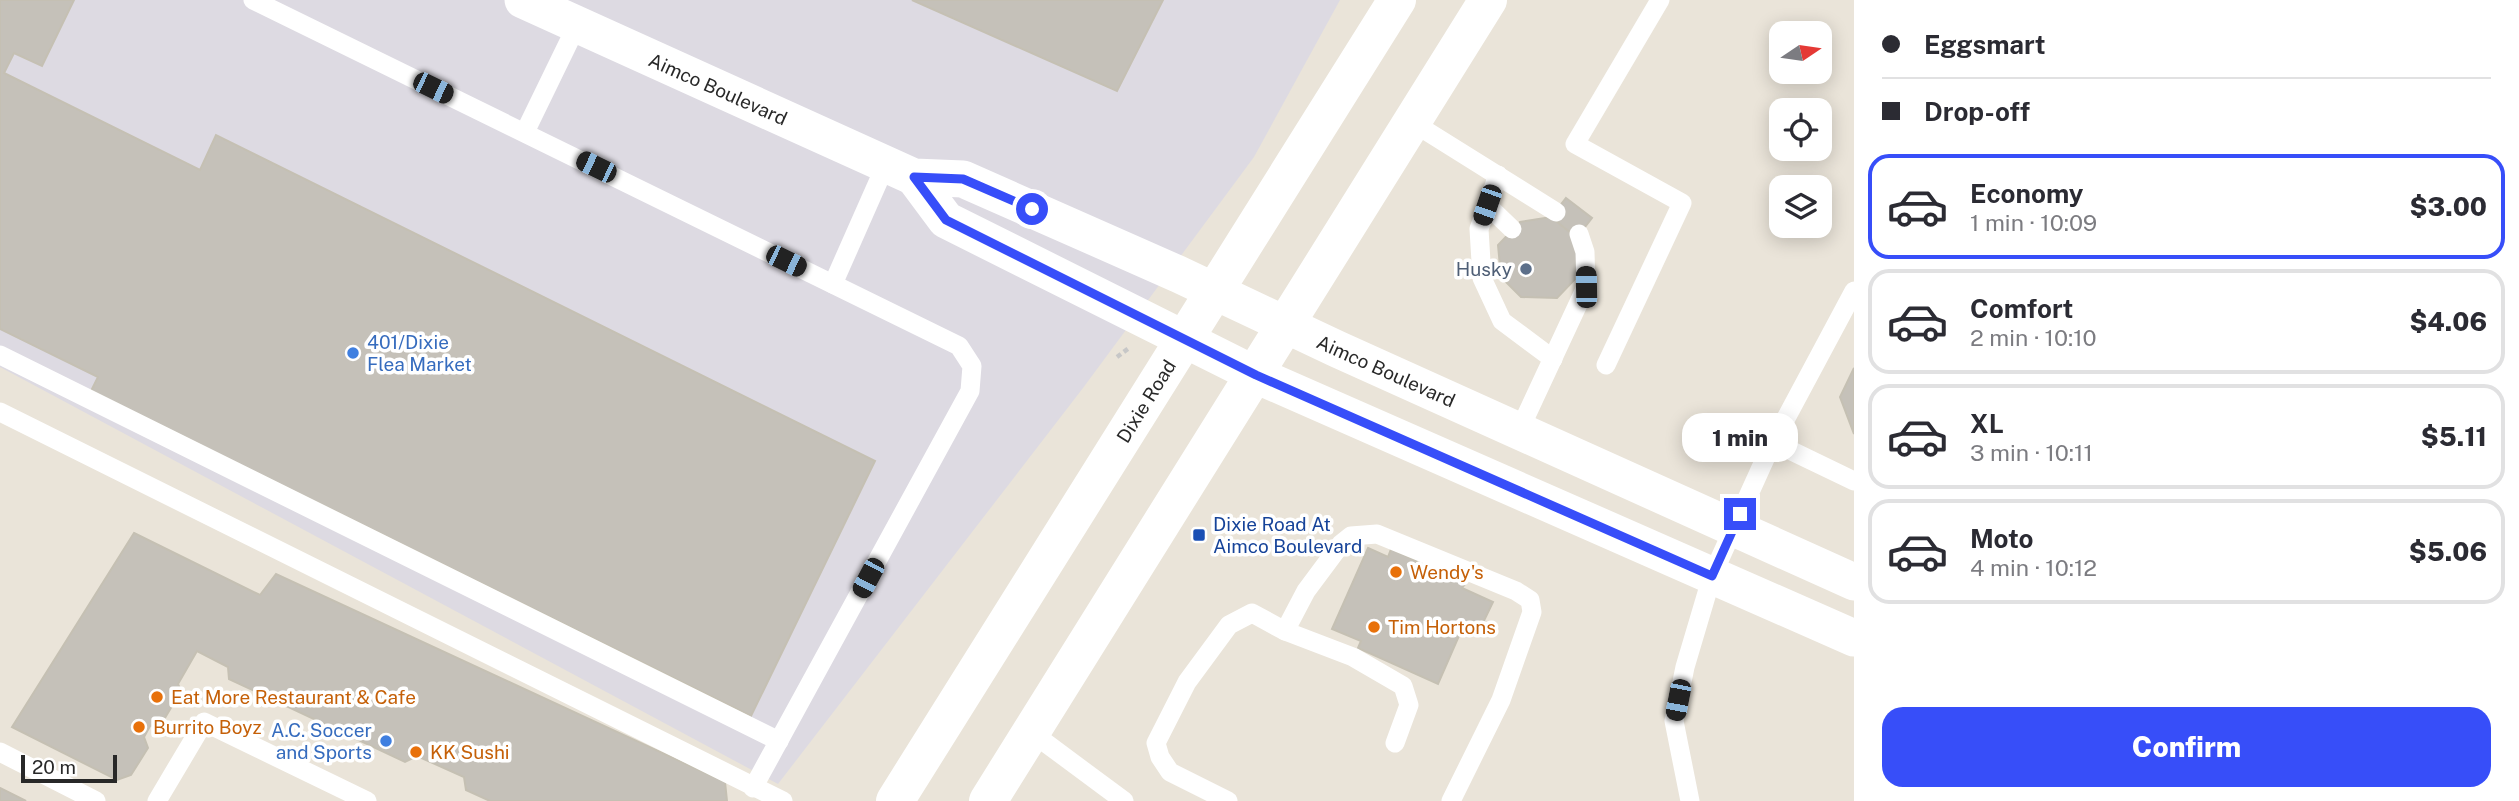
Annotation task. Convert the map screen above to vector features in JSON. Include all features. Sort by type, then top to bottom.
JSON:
[{"type":"main road","name":"Dixie Road","points":[[895,801],[1396,0]]},
{"type":"main road","points":[[988,801],[1488,0]]},
{"type":"street","name":"Aimco Boulevard","points":[[523,0],[900,171],[963,179],[1854,582]]},
{"type":"street","name":"Aimco Boulevard","points":[[900,171],[946,220],[1183,340],[1256,375],[1854,638]]},
{"type":"lane","points":[[253,0],[275,5],[525,132],[959,346],[972,366],[970,391],[753,788]]},
{"type":"lane","points":[[1606,365],[1682,203],[1574,144],[1660,0]]},
{"type":"lane","points":[[525,132],[577,25]]},
{"type":"lane","points":[[1412,122],[1556,212]]},
{"type":"lane","points":[[833,284],[900,171]]},
{"type":"lane","points":[[1497,175],[1479,229],[1482,278],[1502,321],[1553,359]]},
{"type":"lane","points":[[1487,205],[1512,229]]},
{"type":"lane","points":[[1519,431],[1553,359],[1573,295],[1586,287],[1585,252],[1579,234]]},
{"type":"lane","points":[[1690,801],[1674,721],[1685,667],[1712,576],[1773,442],[1854,291]]},
{"type":"lane","points":[[0,355],[779,741]]},
{"type":"lane","points":[[0,412],[783,801]]},
{"type":"lane","points":[[1773,442],[1854,481]]},
{"type":"lane","points":[[1285,631],[1306,591],[1341,544],[1351,536],[1377,534],[1516,591],[1530,600],[1532,612],[1501,700],[1451,801]]},
{"type":"lane","points":[[1228,801],[1170,772],[1160,757],[1156,743],[1187,682],[1229,625],[1252,613],[1285,631],[1353,657],[1403,686],[1409,705],[1395,743]]},
{"type":"lane","points":[[157,801],[204,722],[367,801]]},
{"type":"lane","points":[[1031,732],[1124,801]]},
{"type":"lane","points":[[0,751],[96,801]]},
{"type":"path","points":[[1123,352],[1134,359]]},
{"type":"shaded area","points":[[0,0],[1340,0],[1254,157],[1083,388],[778,784],[0,367]]},
{"type":"building","name":"401/Dixie Flea Market","points":[[0,0],[74,0],[42,66],[14,53],[4,73],[200,170],[216,135],[875,461],[751,716],[91,391],[98,377],[0,329]]},
{"type":"building","points":[[912,0],[1163,0],[1117,91]]},
{"type":"building","points":[[1566,198],[1592,218],[1574,241],[1548,221]]},
{"type":"building","points":[[1551,217],[1577,238],[1580,274],[1557,298],[1521,297],[1501,277],[1498,245],[1520,222]]},
{"type":"building","points":[[1854,368],[1854,434],[1840,397]]},
{"type":"building","points":[[134,533],[260,595],[276,574],[725,782],[727,801],[490,801],[466,790],[464,777],[417,756],[405,762],[229,679],[228,667],[197,651],[178,684],[181,691],[162,723],[150,726],[144,737],[148,748],[131,775],[117,780],[12,727]]},
{"type":"building","points":[[1368,548],[1388,557],[1391,549],[1466,583],[1462,588],[1493,602],[1480,629],[1465,622],[1438,684],[1358,648],[1361,641],[1332,629]]},
{"type":"building","points":[[0,788],[26,801],[0,801]]},
{"type":"place","name":"Husky","points":[[1526,269]]},
{"type":"place","name":"401/Dixie Flea Market","points":[[353,353]]},
{"type":"place","name":"Dixie Road At Aimco Boulevard","points":[[1199,535]]},
{"type":"place","name":"Wendy's","points":[[1396,572]]},
{"type":"place","name":"Tim Hortons","points":[[1374,627]]},
{"type":"place","name":"Eat More Restaurant & Cafe","points":[[157,697]]},
{"type":"place","name":"Burrito Boyz","points":[[139,727]]},
{"type":"place","name":"A.C. Soccer and Sports","points":[[386,741]]},
{"type":"place","name":"KK Sushi","points":[[416,752]]},
{"type":"route","points":[[1032,209],[963,179],[914,177],[946,220],[1183,340],[1256,375],[1712,576],[1740,514]]}]
